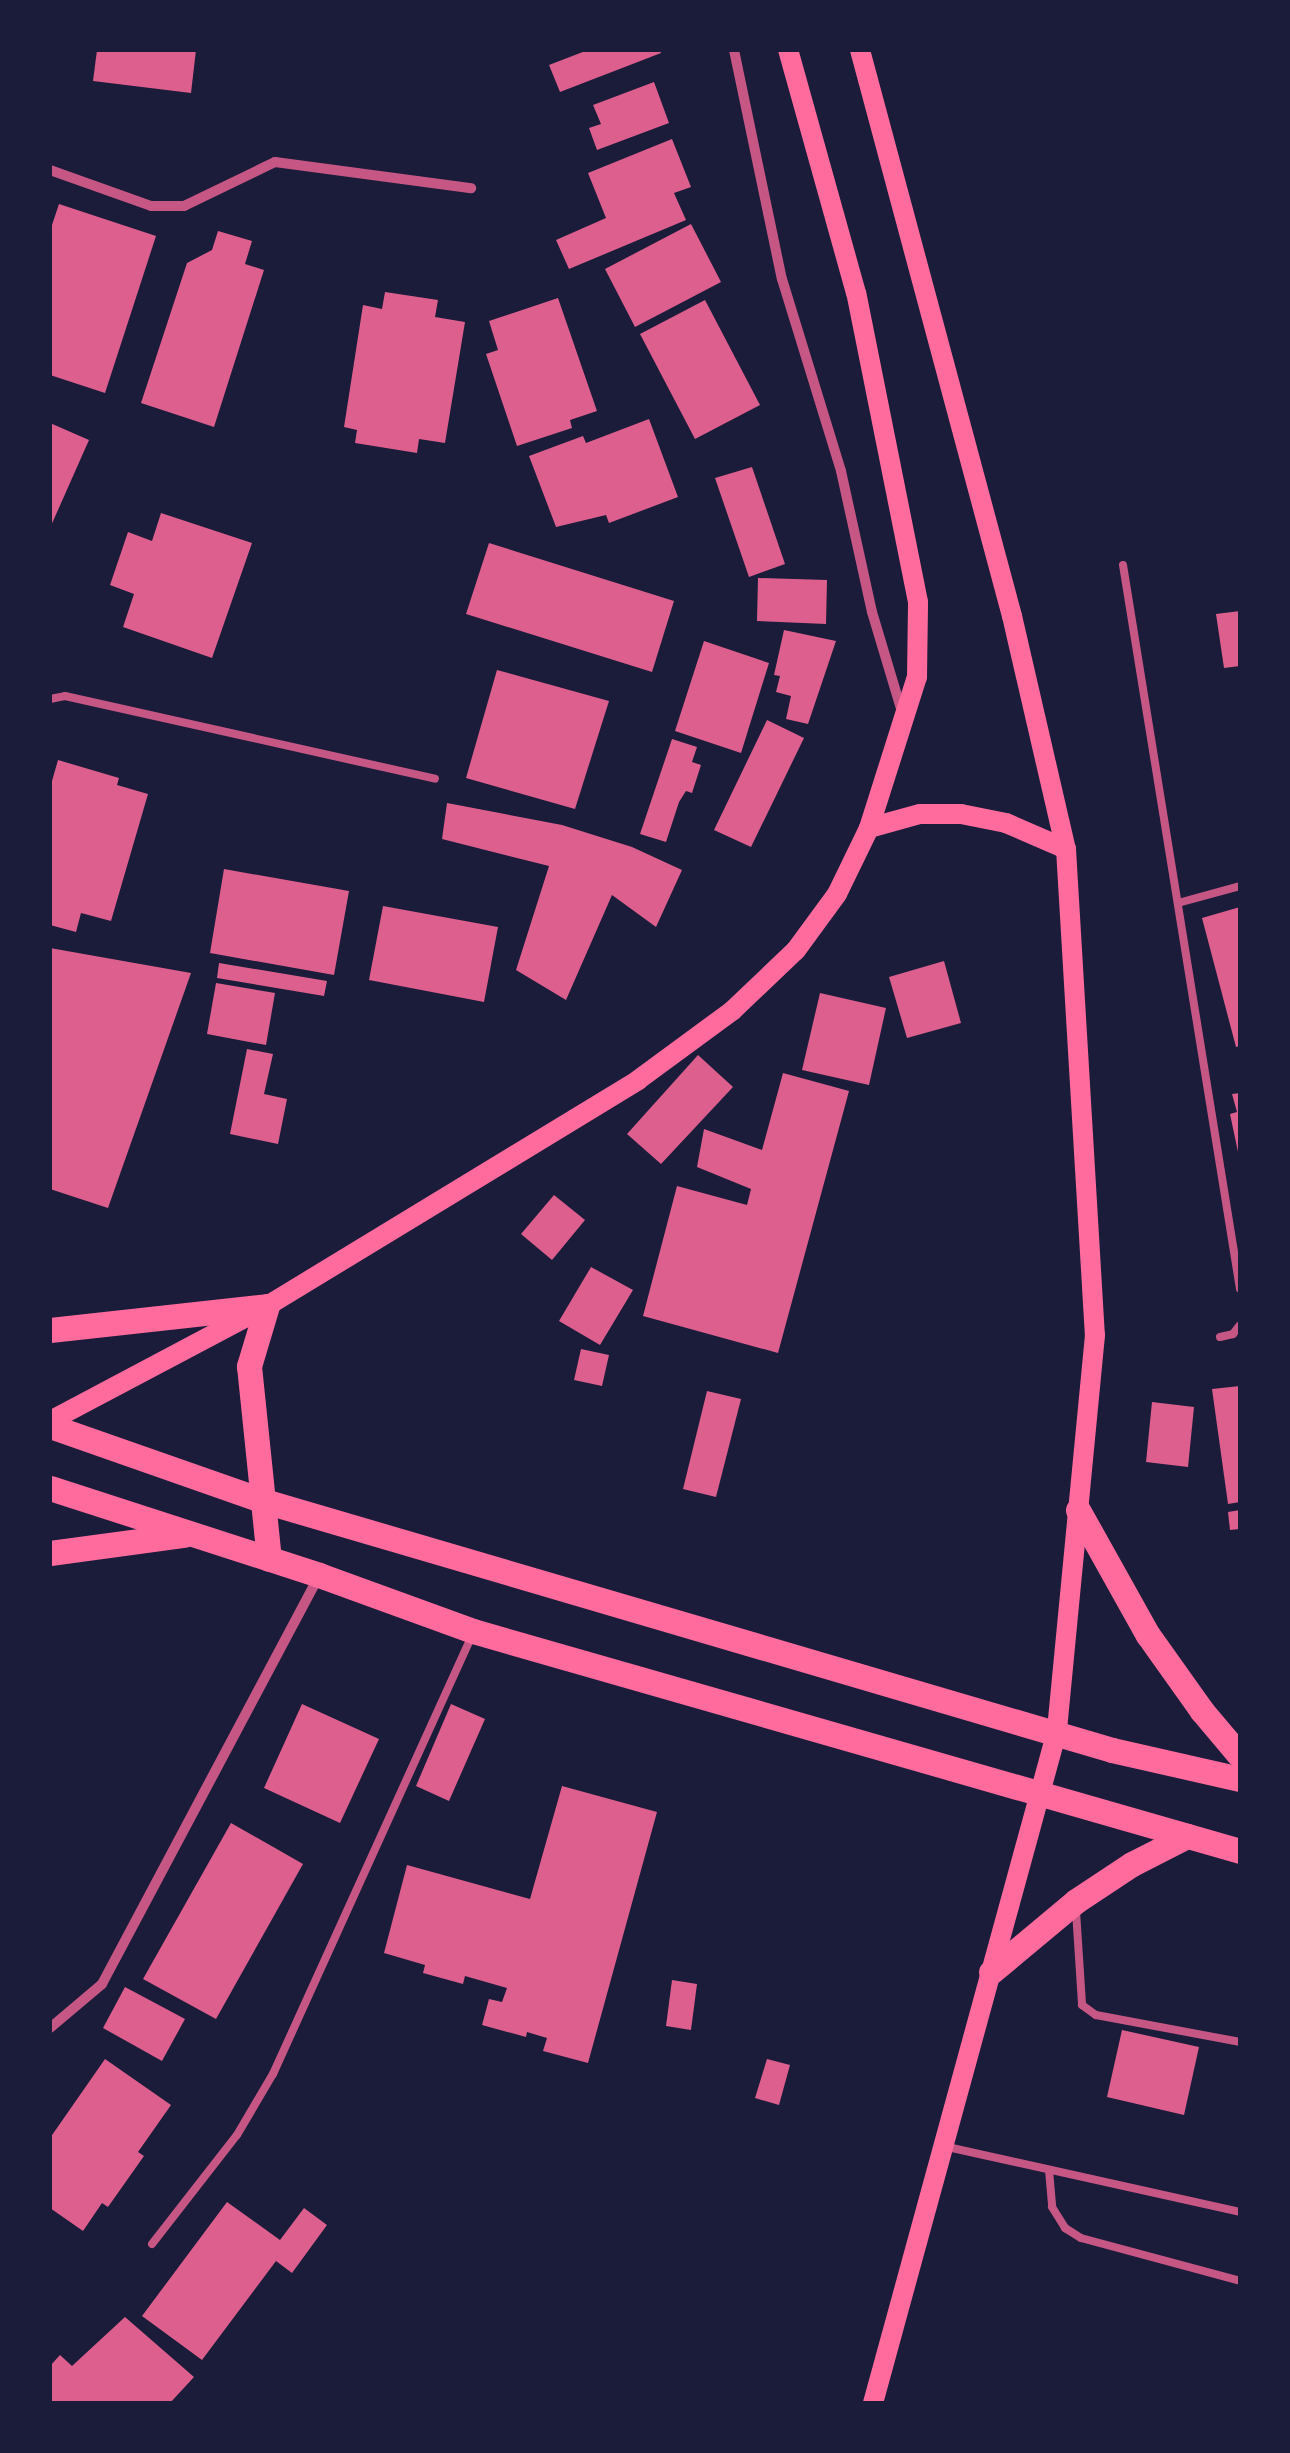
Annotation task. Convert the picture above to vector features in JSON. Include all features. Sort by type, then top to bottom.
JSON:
[{"type":"main road","points":[[50,1423],[267,1306],[638,1080],[732,1011],[796,950],[836,894],[869,828],[917,677],[918,602],[856,294],[788,50]]},
{"type":"main road","points":[[860,50],[1012,616],[1066,849],[1095,1335],[1057,1731],[873,2403]]},
{"type":"main road","points":[[869,828],[920,814],[961,814],[1006,823],[1066,849]]},
{"type":"main road","points":[[50,1330],[267,1306]]},
{"type":"main road","points":[[267,1306],[249,1366],[269,1559]]},
{"type":"main road","points":[[50,1423],[264,1501],[1112,1750],[1240,1779]]},
{"type":"main road","points":[[50,1488],[320,1575],[474,1631],[1240,1850]]},
{"type":"main road","points":[[1078,1510],[1148,1634],[1240,1756]]},
{"type":"main road","points":[[50,1553],[194,1534]]},
{"type":"main road","points":[[991,1972],[1076,1901],[1132,1864],[1188,1836]]},
{"type":"street","points":[[734,50],[782,279],[842,470],[872,612],[904,718]]},
{"type":"street","points":[[50,170],[151,206],[184,206],[275,162],[470,188]]},
{"type":"street","points":[[50,2028],[102,1984],[320,1575]]},
{"type":"lane","points":[[1124,565],[1240,1289]]},
{"type":"lane","points":[[50,699],[65,696],[435,778]]},
{"type":"lane","points":[[1178,904],[1240,886]]},
{"type":"lane","points":[[1220,1337],[1233,1334],[1240,1324]]},
{"type":"lane","points":[[152,2244],[237,2135],[273,2074],[474,1631]]},
{"type":"lane","points":[[1076,1901],[1082,2005],[1096,2014],[1240,2042]]},
{"type":"lane","points":[[944,2146],[1240,2212]]},
{"type":"lane","points":[[1049,2170],[1052,2207],[1065,2228],[1081,2238],[1240,2282]]},
{"type":"building","points":[[97,50],[196,50],[191,93],[93,81]]},
{"type":"building","points":[[588,50],[661,53],[560,92],[549,65]]},
{"type":"building","points":[[654,82],[669,123],[597,150],[589,128],[601,124],[593,105]]},
{"type":"building","points":[[672,139],[691,187],[674,193],[686,220],[569,269],[556,240],[606,218],[588,173]]},
{"type":"building","points":[[59,204],[156,236],[105,393],[50,375],[50,231]]},
{"type":"building","points":[[691,224],[721,282],[635,327],[605,269]]},
{"type":"building","points":[[218,231],[252,241],[245,264],[264,270],[214,427],[141,403],[187,263],[212,250]]},
{"type":"building","points":[[385,292],[438,300],[435,317],[465,322],[445,443],[419,439],[417,453],[355,443],[357,430],[344,427],[363,305],[382,309]]},
{"type":"building","points":[[558,298],[597,411],[570,420],[572,428],[517,446],[486,354],[498,350],[489,321]]},
{"type":"building","points":[[705,300],[760,405],[695,439],[640,334]]},
{"type":"building","points":[[649,419],[678,497],[609,523],[606,515],[556,527],[529,456],[583,436],[586,443]]},
{"type":"building","points":[[50,423],[89,440],[50,528]]},
{"type":"building","points":[[752,467],[785,564],[749,577],[715,478]]},
{"type":"building","points":[[161,513],[252,543],[212,658],[123,627],[134,594],[110,585],[128,532],[152,541]]},
{"type":"building","points":[[489,543],[674,601],[652,672],[466,614]]},
{"type":"building","points":[[758,578],[827,580],[826,624],[757,621]]},
{"type":"building","points":[[1240,611],[1240,666],[1224,668],[1216,614]]},
{"type":"building","points":[[784,630],[836,641],[808,724],[786,719],[791,696],[776,692],[780,676],[774,675]]},
{"type":"building","points":[[704,641],[769,663],[741,753],[675,731]]},
{"type":"building","points":[[497,670],[609,701],[575,809],[466,778]]},
{"type":"building","points":[[767,720],[804,738],[751,847],[714,830]]},
{"type":"building","points":[[672,739],[697,747],[692,762],[701,765],[692,793],[686,791],[679,802],[666,842],[640,834]]},
{"type":"building","points":[[58,760],[119,778],[117,785],[148,794],[111,921],[81,913],[76,932],[50,925],[50,788]]},
{"type":"building","points":[[447,803],[562,825],[632,847],[682,870],[656,927],[612,895],[566,1000],[516,970],[549,866],[442,839]]},
{"type":"building","points":[[224,869],[349,891],[334,975],[210,953]]},
{"type":"building","points":[[383,906],[498,927],[484,1002],[369,980]]},
{"type":"building","points":[[1240,907],[1240,1046],[1236,1047],[1202,918]]},
{"type":"building","points":[[50,948],[191,973],[108,1208],[50,1189]]},
{"type":"building","points":[[944,961],[961,1023],[907,1038],[889,977]]},
{"type":"building","points":[[219,963],[327,981],[324,996],[217,978]]},
{"type":"building","points":[[216,983],[275,993],[266,1045],[207,1034]]},
{"type":"building","points":[[820,993],[886,1008],[869,1085],[802,1070]]},
{"type":"building","points":[[247,1049],[273,1054],[264,1094],[287,1099],[278,1144],[230,1134]]},
{"type":"building","points":[[698,1055],[733,1087],[661,1164],[627,1134]]},
{"type":"building","points":[[783,1073],[849,1091],[778,1353],[643,1316],[677,1186],[747,1205],[751,1189],[697,1167],[704,1129],[762,1150]]},
{"type":"building","points":[[1240,1093],[1238,1152],[1230,1114],[1237,1112],[1232,1094]]},
{"type":"building","points":[[554,1195],[585,1220],[552,1260],[521,1234]]},
{"type":"building","points":[[591,1267],[633,1290],[600,1345],[559,1321]]},
{"type":"building","points":[[581,1349],[609,1355],[602,1386],[574,1380]]},
{"type":"building","points":[[1240,1386],[1240,1502],[1228,1504],[1212,1389]]},
{"type":"building","points":[[707,1391],[741,1399],[716,1497],[683,1489]]},
{"type":"building","points":[[1152,1402],[1194,1407],[1188,1467],[1146,1462]]},
{"type":"building","points":[[1240,1510],[1240,1529],[1230,1530],[1228,1512]]},
{"type":"building","points":[[302,1704],[379,1739],[340,1823],[264,1788]]},
{"type":"building","points":[[451,1704],[485,1719],[449,1801],[416,1786]]},
{"type":"building","points":[[562,1786],[657,1812],[588,2063],[543,2051],[547,2038],[527,2032],[526,2037],[482,2025],[489,1999],[502,2002],[507,1988],[465,1976],[463,1984],[423,1973],[425,1965],[384,1953],[407,1865],[530,1899]]},
{"type":"building","points":[[231,1823],[303,1864],[216,2019],[143,1979]]},
{"type":"building","points":[[672,1980],[697,1984],[691,2030],[666,2026]]},
{"type":"building","points":[[125,1987],[185,2019],[162,2061],[103,2028]]},
{"type":"building","points":[[1122,2030],[1199,2047],[1184,2115],[1107,2097]]},
{"type":"building","points":[[105,2059],[171,2105],[138,2152],[144,2156],[108,2207],[102,2203],[83,2231],[50,2208],[50,2138]]},
{"type":"building","points":[[767,2059],[790,2065],[779,2105],[755,2098]]},
{"type":"building","points":[[227,2202],[280,2240],[304,2208],[327,2225],[292,2273],[276,2261],[202,2360],[142,2316]]},
{"type":"building","points":[[125,2317],[194,2377],[170,2403],[50,2403],[50,2366],[60,2355],[72,2366]]}]
